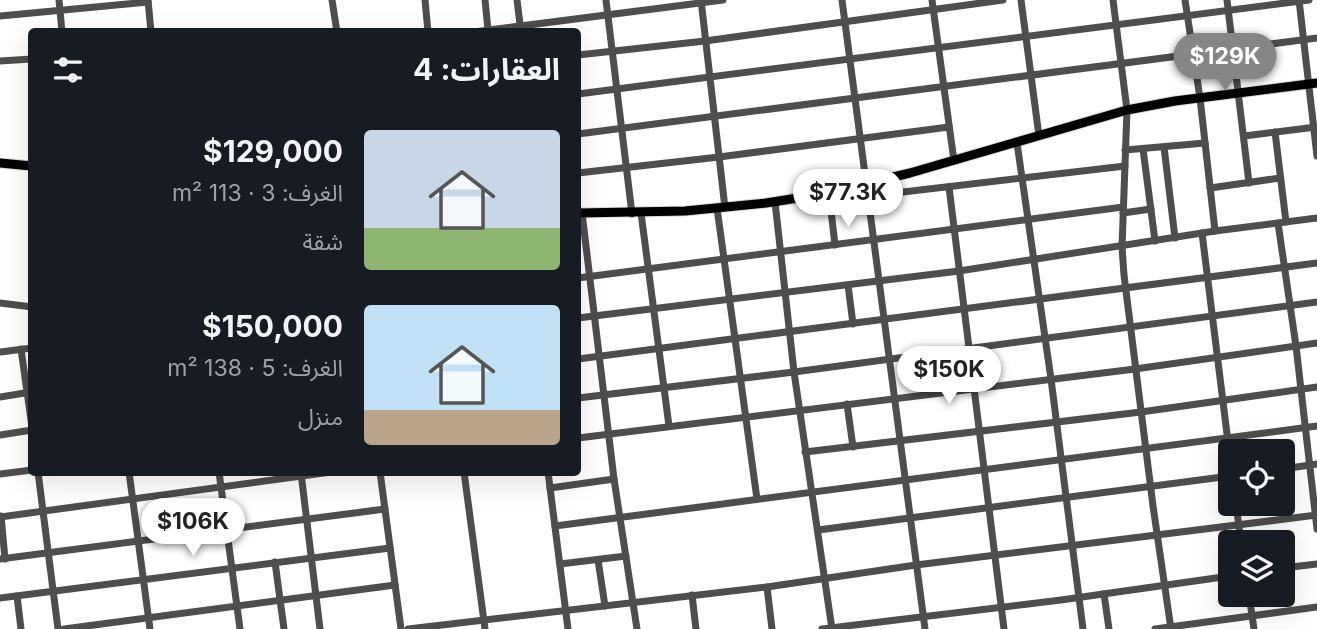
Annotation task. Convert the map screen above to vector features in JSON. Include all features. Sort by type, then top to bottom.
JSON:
[{"type":"main road","points":[[581,213],[721,208],[829,193],[954,161],[1128,110],[1313,84]]},
{"type":"main road","points":[[0,163],[28,166]]},
{"type":"street","points":[[59,0],[62,28]]},
{"type":"street","points":[[332,0],[336,28]]},
{"type":"street","points":[[425,0],[428,28]]},
{"type":"street","points":[[485,0],[488,28]]},
{"type":"street","points":[[517,0],[520,28],[608,13],[723,0]]},
{"type":"street","points":[[606,0],[627,167],[649,268],[669,426]]},
{"type":"street","points":[[842,0],[925,629]]},
{"type":"street","points":[[932,0],[954,161]]},
{"type":"street","points":[[581,55],[705,41],[1003,0]]},
{"type":"street","points":[[1021,0],[1039,136]]},
{"type":"street","points":[[1113,0],[1128,110],[1122,247],[1125,289],[1171,628]]},
{"type":"street","points":[[1185,0],[1200,98],[1215,231]]},
{"type":"street","points":[[1227,0],[1249,183]]},
{"type":"street","points":[[581,94],[1309,0]]},
{"type":"street","points":[[0,16],[148,1],[151,28]]},
{"type":"street","points":[[701,1],[719,158],[724,259],[757,499]]},
{"type":"street","points":[[1299,1],[1303,40],[1313,84],[1317,156]]},
{"type":"street","points":[[581,134],[1317,38]]},
{"type":"street","points":[[0,61],[28,59]]},
{"type":"street","points":[[581,173],[719,158],[949,127]]},
{"type":"street","points":[[1244,136],[1315,128]]},
{"type":"street","points":[[1275,132],[1285,267],[1304,427],[1313,465],[1317,529]]},
{"type":"street","points":[[1017,143],[1030,220],[1083,629]]},
{"type":"street","points":[[1125,150],[1205,143]]},
{"type":"street","points":[[1164,148],[1175,238]]},
{"type":"street","points":[[1143,149],[1155,241]]},
{"type":"street","points":[[869,196],[1125,166]]},
{"type":"street","points":[[1210,188],[1280,178]]},
{"type":"street","points":[[949,187],[1004,629]]},
{"type":"street","points":[[829,193],[835,245]]},
{"type":"street","points":[[775,202],[794,372],[832,628]]},
{"type":"street","points":[[581,278],[1030,220],[1151,209]]},
{"type":"street","points":[[581,318],[960,271],[1215,231],[1317,218]]},
{"type":"street","points":[[581,220],[614,478],[637,629]]},
{"type":"street","points":[[1202,233],[1227,437]]},
{"type":"street","points":[[581,359],[1317,263]]},
{"type":"street","points":[[848,285],[853,324]]},
{"type":"street","points":[[581,398],[1317,302]]},
{"type":"street","points":[[0,303],[28,306]]},
{"type":"street","points":[[581,438],[1135,369],[1317,343]]},
{"type":"street","points":[[0,352],[28,348]]},
{"type":"street","points":[[21,349],[28,388]]},
{"type":"street","points":[[805,452],[1141,412],[1317,387]]},
{"type":"street","points":[[0,397],[28,393]]},
{"type":"street","points":[[847,404],[853,447]]},
{"type":"street","points":[[555,526],[1317,426]]},
{"type":"street","points":[[0,435],[28,430]]},
{"type":"street","points":[[1295,467],[1313,465]]},
{"type":"street","points":[[0,474],[28,470]]},
{"type":"street","points":[[39,476],[58,629]]},
{"type":"street","points":[[130,476],[150,629]]},
{"type":"street","points":[[220,476],[240,629]]},
{"type":"street","points":[[252,476],[253,484]]},
{"type":"street","points":[[296,476],[0,517],[3,559],[385,509]]},
{"type":"street","points":[[301,476],[320,629]]},
{"type":"street","points":[[381,476],[401,629]]},
{"type":"street","points":[[465,476],[485,629]]},
{"type":"street","points":[[548,476],[568,629]]},
{"type":"street","points":[[550,488],[614,478]]},
{"type":"street","points":[[818,530],[1218,479]]},
{"type":"street","points":[[408,629],[767,587],[916,565],[1316,515]]},
{"type":"street","points":[[1238,516],[1240,530]]},
{"type":"street","points":[[0,598],[390,548]]},
{"type":"street","points":[[560,564],[626,556]]},
{"type":"street","points":[[598,560],[605,606]]},
{"type":"street","points":[[275,562],[284,629]]},
{"type":"street","points":[[1295,567],[1317,564]]},
{"type":"street","points":[[821,629],[1218,578]]},
{"type":"street","points":[[64,629],[395,585]]},
{"type":"street","points":[[767,587],[772,629]]},
{"type":"street","points":[[1104,594],[1109,629]]},
{"type":"street","points":[[692,595],[695,629]]},
{"type":"street","points":[[17,596],[21,629]]},
{"type":"street","points":[[1251,607],[1254,629]]},
{"type":"street","points":[[1155,629],[1317,607]]}]
